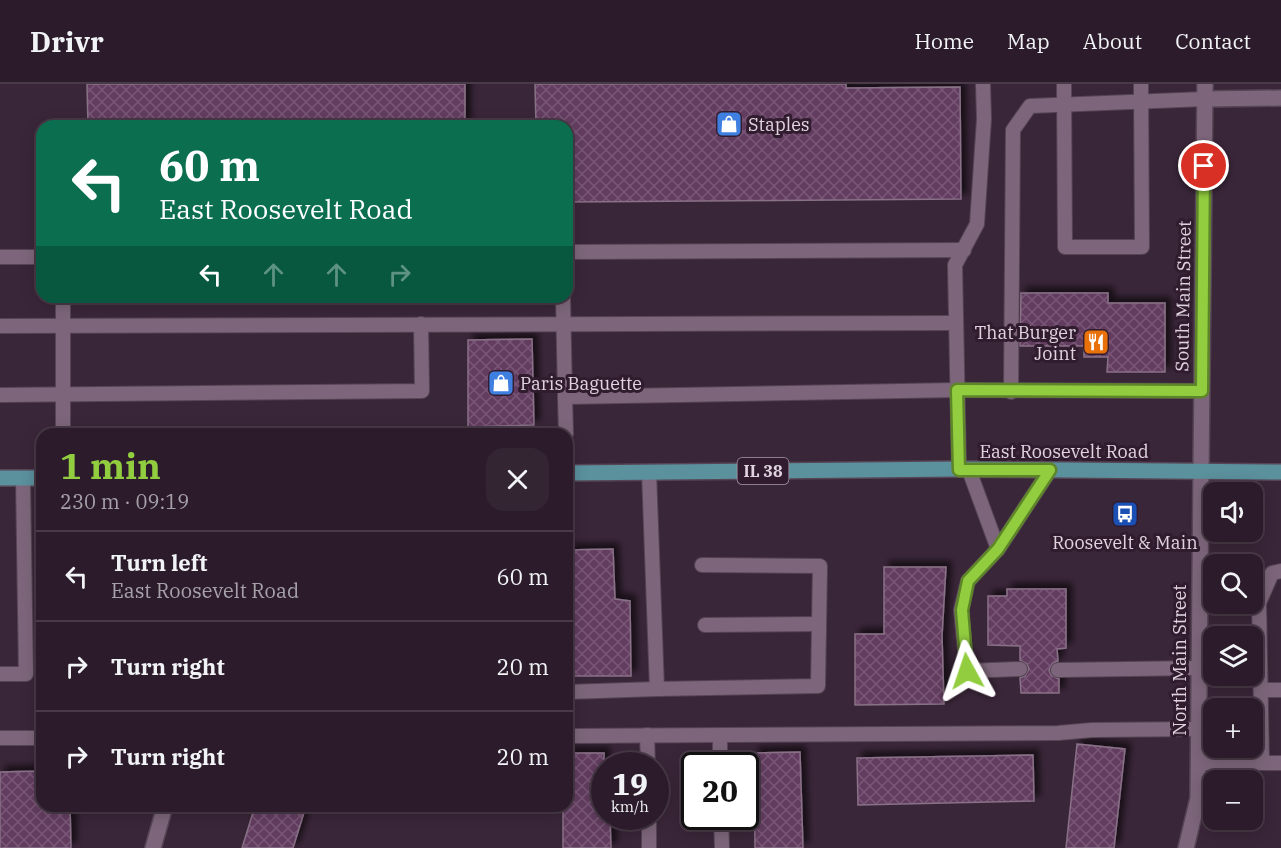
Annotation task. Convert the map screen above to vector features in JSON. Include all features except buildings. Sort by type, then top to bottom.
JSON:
[{"type":"main road","name":"East Roosevelt Road","points":[[573,473],[1201,471]]},
{"type":"main road","name":"IL 38","points":[[1201,471],[1281,472]]},
{"type":"main road","points":[[0,478],[36,478]]},
{"type":"street","points":[[1205,91],[1281,98]]},
{"type":"street","name":"South Main Street","points":[[1201,471],[1205,91]]},
{"type":"street","name":"North Main Street","points":[[1186,848],[1198,798],[1201,471]]},
{"type":"street","points":[[153,848],[163,812]]},
{"type":"lane","points":[[982,84],[984,119],[977,224],[955,265],[957,390],[964,470],[998,549]]},
{"type":"lane","points":[[1064,84],[1065,248],[1142,247],[1141,84]]},
{"type":"lane","points":[[1011,392],[1012,130],[1030,106],[1142,101],[1205,91]]},
{"type":"lane","points":[[573,252],[964,250]]},
{"type":"lane","points":[[0,257],[36,257]]},
{"type":"lane","points":[[63,303],[63,428]]},
{"type":"lane","points":[[562,303],[566,428]]},
{"type":"lane","points":[[0,326],[956,323]]},
{"type":"lane","points":[[0,395],[422,391],[421,324]]},
{"type":"lane","points":[[565,397],[957,390],[1202,391]]},
{"type":"lane","points":[[1020,669],[967,671],[962,610],[968,581],[998,549],[1050,470]]},
{"type":"lane","points":[[650,472],[657,689]]},
{"type":"lane","points":[[0,674],[26,674],[23,478]]},
{"type":"lane","points":[[573,692],[818,686],[820,566],[702,565]]},
{"type":"lane","points":[[1262,763],[1259,603],[1272,573],[1281,571]]},
{"type":"lane","points":[[705,625],[819,624]]},
{"type":"lane","points":[[1058,670],[1199,668]]},
{"type":"lane","points":[[1261,690],[1281,690]]},
{"type":"lane","points":[[573,735],[1046,733],[1198,729]]},
{"type":"lane","points":[[647,735],[648,752]]},
{"type":"lane","points":[[720,735],[720,752]]},
{"type":"lane","points":[[0,738],[36,738]]},
{"type":"lane","points":[[1198,763],[1281,763]]},
{"type":"lane","points":[[649,830],[650,848]]},
{"type":"lane","points":[[721,830],[722,848]]},
{"type":"place","name":"Staples","points":[[729,124]]},
{"type":"place","name":"That Burger Joint","points":[[1096,342]]},
{"type":"place","name":"Paris Baguette","points":[[501,383]]},
{"type":"place","name":"Roosevelt & Main","points":[[1125,514]]},
{"type":"route","points":[[967,671],[962,610],[968,581],[998,549],[1050,470],[959,470],[957,390],[1202,391],[1204,166]]}]
